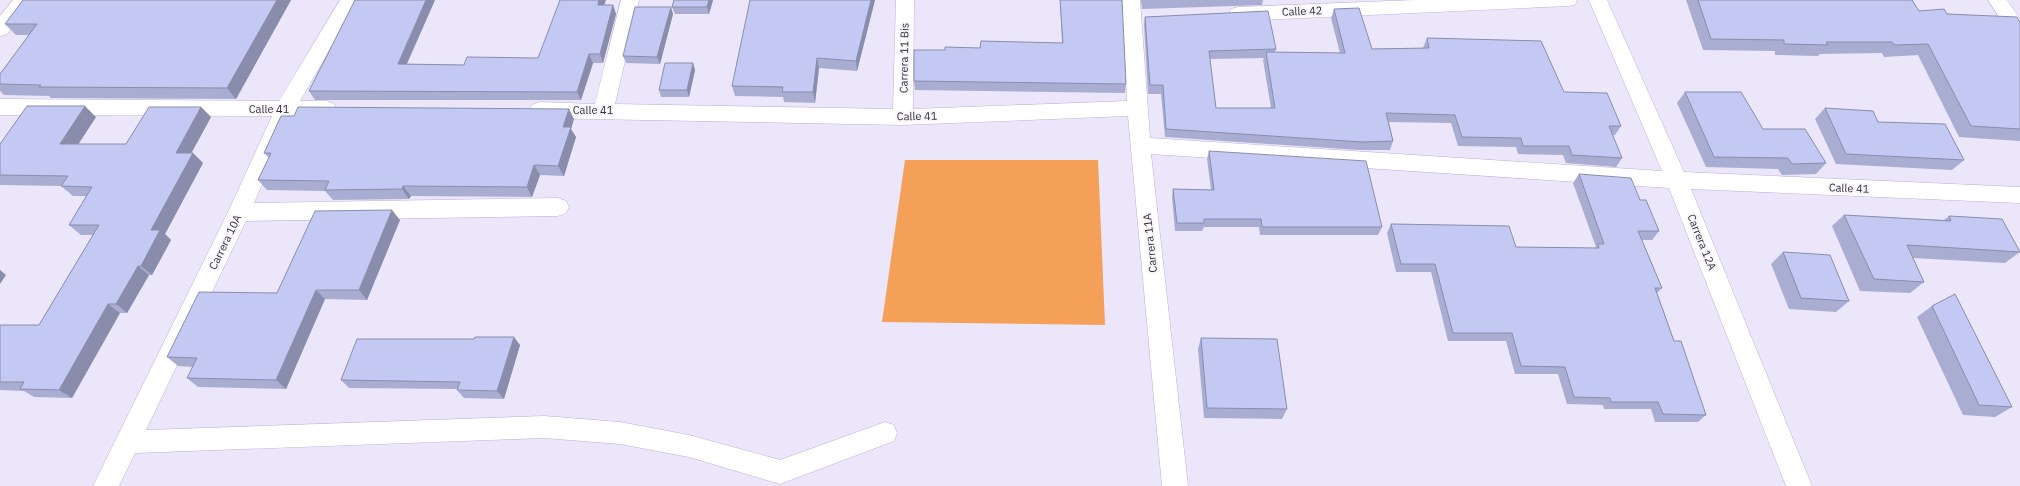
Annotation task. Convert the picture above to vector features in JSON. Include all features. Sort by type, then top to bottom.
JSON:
[{"type":"street","points":[[0,29],[23,0]]},
{"type":"street","name":"Carrera 10A","points":[[106,486],[239,212],[285,109],[349,0]]},
{"type":"street","points":[[602,110],[630,0]]},
{"type":"street","name":"Carrera 11 Bis","points":[[903,116],[905,0]]},
{"type":"street","name":"Calle 42","points":[[1220,15],[1568,0]]},
{"type":"street","name":"Carrera 12A","points":[[1598,0],[1677,180],[1799,486]]},
{"type":"street","points":[[1997,0],[2020,34]]},
{"type":"street","name":"Carrera 11A","points":[[1137,12],[1140,145],[1175,486]]},
{"type":"street","name":"Calle 41","points":[[0,107],[348,110]]},
{"type":"street","name":"Calle 41","points":[[523,110],[602,110],[903,116],[1138,108]]},
{"type":"street","name":"Calle 41","points":[[1140,145],[1677,180],[2020,195]]},
{"type":"street","points":[[239,212],[558,207]]},
{"type":"street","points":[[128,442],[544,428],[620,432],[689,446],[780,472],[885,433]]},
{"type":"shaded area","points":[[905,160],[1098,160],[1105,325],[882,322]]},
{"type":"building","points":[[23,0],[277,0],[227,88],[39,87],[41,85],[0,84],[0,74],[37,24],[5,24]]},
{"type":"building","points":[[355,0],[426,0],[398,64],[464,65],[467,57],[538,58],[560,0],[599,0],[598,5],[613,5],[600,54],[589,54],[577,92],[309,91]]},
{"type":"building","points":[[674,0],[709,0],[707,7],[672,7]]},
{"type":"building","points":[[750,0],[871,0],[856,61],[817,58],[813,92],[782,92],[783,87],[732,86]]},
{"type":"building","points":[[1060,0],[1122,0],[1126,84],[914,81],[914,50],[945,50],[945,47],[980,48],[981,41],[1063,43]]},
{"type":"building","points":[[1698,0],[1912,0],[1919,11],[1944,9],[1947,14],[2017,17],[2020,22],[2020,129],[1971,126],[1928,44],[1895,45],[1892,42],[1826,42],[1828,45],[1784,44],[1784,40],[1711,39]]},
{"type":"building","points":[[635,7],[671,7],[657,57],[623,56]]},
{"type":"building","points":[[1359,8],[1372,49],[1429,48],[1427,38],[1541,41],[1564,92],[1607,93],[1621,126],[1609,126],[1622,158],[1572,155],[1569,146],[1523,146],[1521,138],[1462,137],[1455,115],[1386,113],[1393,141],[1362,142],[1166,129],[1163,85],[1150,85],[1145,17],[1268,11],[1276,49],[1209,51],[1216,108],[1275,108],[1266,52],[1345,53],[1334,9]]},
{"type":"building","points":[[665,63],[693,63],[687,90],[659,90]]},
{"type":"building","points":[[1685,92],[1741,92],[1763,129],[1805,129],[1826,163],[1792,164],[1788,158],[1714,157]]},
{"type":"building","points":[[27,106],[85,106],[60,144],[126,144],[149,107],[201,107],[176,153],[193,153],[151,230],[160,230],[141,266],[138,266],[116,304],[108,304],[59,390],[20,389],[24,382],[0,382],[0,325],[39,325],[99,225],[69,225],[92,187],[61,186],[68,176],[0,175],[0,144]]},
{"type":"building","points":[[298,107],[569,109],[563,127],[571,127],[558,166],[534,165],[527,187],[403,186],[402,189],[325,190],[329,181],[258,180],[271,153],[264,153],[281,116],[294,116]]},
{"type":"building","points":[[1825,108],[1873,111],[1878,122],[1945,124],[1964,160],[1846,154]]},
{"type":"building","points":[[1209,151],[1366,161],[1382,227],[1262,227],[1261,219],[1204,219],[1204,223],[1177,223],[1173,189],[1214,190]]},
{"type":"building","points":[[1579,174],[1631,178],[1640,200],[1646,200],[1659,231],[1638,231],[1662,288],[1655,288],[1674,341],[1681,341],[1706,415],[1663,414],[1658,402],[1611,402],[1610,398],[1574,397],[1565,367],[1521,366],[1512,333],[1453,333],[1435,264],[1401,264],[1391,224],[1509,226],[1516,247],[1599,248],[1598,244],[1604,244]]},
{"type":"building","points":[[392,210],[359,290],[316,290],[276,380],[187,378],[197,358],[167,357],[199,292],[277,293],[315,211]]},
{"type":"building","points":[[1844,215],[1951,221],[1949,216],[2002,219],[2020,252],[1907,245],[1924,282],[1874,279]]},
{"type":"building","points":[[1783,252],[1830,255],[1849,301],[1801,298]]},
{"type":"building","points":[[1955,294],[2012,407],[1979,405],[1932,306]]},
{"type":"building","points":[[475,337],[514,337],[497,391],[457,390],[460,382],[341,380],[357,339],[474,339]]},
{"type":"building","points":[[1201,338],[1277,339],[1287,409],[1207,408]]}]
